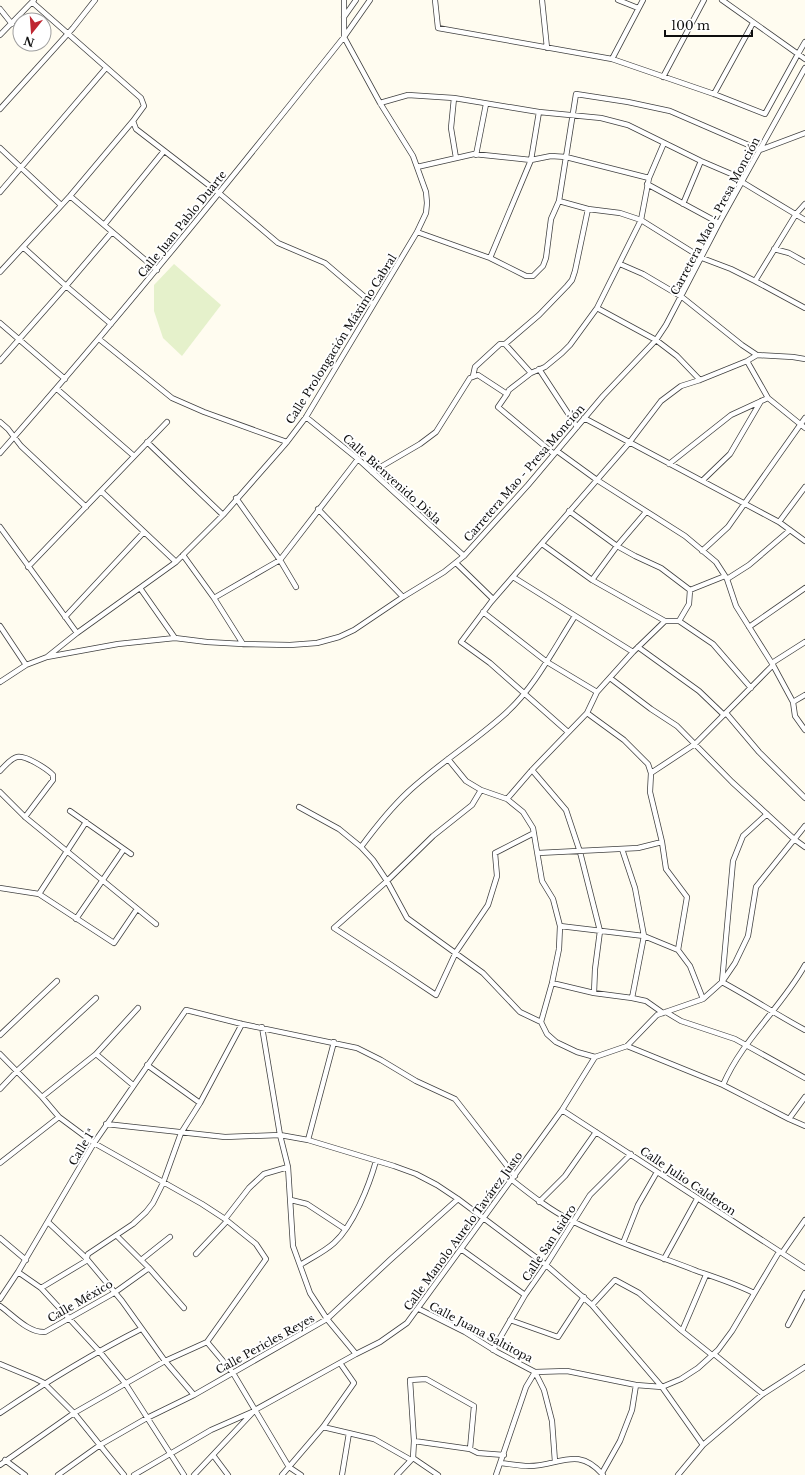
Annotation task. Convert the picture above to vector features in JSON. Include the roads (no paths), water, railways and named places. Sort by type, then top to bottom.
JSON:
[{"type":"street","points":[[0,109],[69,33],[95,0]]},
{"type":"street","points":[[344,0],[344,37]]},
{"type":"street","points":[[344,17],[356,0]]},
{"type":"street","name":"Calle Juan Pablo Duarte","points":[[0,453],[57,389],[157,270],[344,37],[370,0]]},
{"type":"street","points":[[435,0],[438,28],[612,59],[714,94],[765,114],[805,42]]},
{"type":"street","points":[[542,0],[547,48]]},
{"type":"street","points":[[618,0],[638,8]]},
{"type":"street","points":[[612,59],[643,0]]},
{"type":"street","points":[[663,77],[704,0]]},
{"type":"street","points":[[722,0],[805,59]]},
{"type":"street","points":[[0,272],[70,196],[133,121],[142,109],[144,103],[141,98],[33,1],[23,12]]},
{"type":"street","points":[[0,9],[12,24],[0,35]]},
{"type":"street","points":[[714,94],[753,23]]},
{"type":"street","name":"Calle Prolongación Máximo Cabral","points":[[0,682],[26,666],[47,657],[76,633],[176,562],[223,515],[236,498],[287,442],[306,417],[417,232],[426,213],[427,203],[426,192],[413,156],[380,103],[344,37]]},
{"type":"street","points":[[0,192],[106,68]]},
{"type":"street","name":"Carretera Mao - Presa Monción","points":[[47,657],[118,644],[175,638],[207,642],[244,644],[290,645],[317,643],[354,630],[456,563],[528,486],[584,418],[656,340],[666,326],[719,223],[805,68]]},
{"type":"street","points":[[417,232],[490,258],[526,276],[533,276],[545,262],[551,219],[559,201],[576,94],[628,102],[670,111],[760,150],[805,133]]},
{"type":"street","points":[[380,103],[408,95],[454,98],[539,112],[573,114],[601,118],[628,125],[743,180],[805,220]]},
{"type":"street","points":[[454,98],[451,128],[456,158]]},
{"type":"street","points":[[476,155],[486,104]]},
{"type":"street","points":[[490,258],[531,160],[539,112]]},
{"type":"street","points":[[133,121],[136,129],[219,193],[278,243],[325,263],[373,304]]},
{"type":"street","points":[[664,143],[647,184],[641,220],[597,308],[570,345],[545,367],[531,373],[509,390],[498,407],[556,452],[685,536],[716,562],[726,577],[736,606],[773,664],[793,702],[795,716],[805,730]]},
{"type":"street","points":[[0,148],[61,205]]},
{"type":"street","points":[[104,225],[164,151]]},
{"type":"street","points":[[416,167],[476,155],[531,160],[551,156],[566,157],[649,178]]},
{"type":"street","points":[[683,204],[701,161]]},
{"type":"street","points":[[647,184],[719,223]]},
{"type":"street","points":[[70,196],[157,270]]},
{"type":"street","points":[[559,201],[588,209],[620,214],[641,220],[702,258],[731,269],[805,308]]},
{"type":"street","points":[[755,281],[796,214],[805,204]]},
{"type":"street","points":[[372,472],[420,444],[436,432],[470,378],[473,376],[475,367],[500,344],[505,344],[539,315],[572,280],[588,209]]},
{"type":"street","points":[[0,361],[112,232]]},
{"type":"street","points":[[23,247],[111,324]]},
{"type":"street","points":[[774,249],[789,253],[805,262]]},
{"type":"street","points":[[620,264],[644,274],[682,297],[742,346],[757,354],[793,357],[805,360]]},
{"type":"street","points":[[597,308],[656,340],[677,356],[700,380]]},
{"type":"street","points":[[0,323],[65,379]]},
{"type":"street","points":[[99,339],[172,398],[204,412],[287,442]]},
{"type":"street","points":[[505,344],[531,373]]},
{"type":"street","points":[[568,732],[490,663],[461,642],[493,599],[569,511],[598,480],[661,401],[681,386],[747,361],[757,354]]},
{"type":"street","points":[[747,361],[768,398],[805,428]]},
{"type":"street","points":[[539,369],[577,427]]},
{"type":"street","points":[[473,376],[478,375],[507,394]]},
{"type":"street","points":[[57,389],[134,456]]},
{"type":"street","points":[[669,464],[731,415],[768,398]]},
{"type":"street","points":[[702,481],[730,454],[762,400]]},
{"type":"street","name":"Calle Bienvenido Disla","points":[[306,417],[358,459],[464,556]]},
{"type":"street","points":[[584,418],[779,522],[805,541]]},
{"type":"street","points":[[702,551],[728,527],[805,418]]},
{"type":"street","points":[[0,422],[8,429],[21,446],[86,507]]},
{"type":"street","points":[[28,567],[167,422]]},
{"type":"street","points":[[147,442],[223,515]]},
{"type":"street","points":[[214,598],[280,560],[358,459]]},
{"type":"street","points":[[779,522],[805,488]]},
{"type":"street","points":[[101,491],[176,562]]},
{"type":"street","points":[[236,498],[280,560],[296,587]]},
{"type":"street","points":[[318,509],[403,597]]},
{"type":"street","points":[[569,511],[617,546],[660,568],[690,590]]},
{"type":"street","points":[[592,580],[617,546],[646,512]]},
{"type":"street","points":[[0,527],[76,633]]},
{"type":"street","points":[[690,590],[726,577],[749,566],[790,530]]},
{"type":"street","points":[[65,617],[144,532]]},
{"type":"street","points":[[542,544],[592,580],[665,621],[679,621],[713,644],[751,688]]},
{"type":"street","points":[[183,555],[214,598],[244,644]]},
{"type":"street","points":[[456,563],[493,599]]},
{"type":"street","points":[[513,577],[633,652]]},
{"type":"street","points":[[140,588],[175,638]]},
{"type":"street","points":[[749,627],[805,588]]},
{"type":"street","points":[[679,621],[689,604],[690,590]]},
{"type":"street","points":[[483,612],[547,662],[597,692]]},
{"type":"street","points":[[361,847],[380,820],[408,792],[505,714],[524,694],[547,662],[575,616]]},
{"type":"street","points":[[507,799],[532,770],[587,713],[597,692],[633,652],[665,621]]},
{"type":"street","points":[[0,626],[26,666]]},
{"type":"street","points":[[651,773],[695,744],[773,664],[805,642]]},
{"type":"street","points":[[638,647],[699,691],[725,714],[759,752],[805,798]]},
{"type":"street","points":[[610,678],[651,709],[677,726],[732,782],[794,839],[805,847]]},
{"type":"street","points":[[793,702],[805,695]]},
{"type":"street","points":[[587,713],[624,740],[648,764],[651,773],[650,792],[662,842],[666,869],[687,897],[678,950]]},
{"type":"street","points":[[0,771],[14,758],[18,757],[29,760],[51,774],[53,777],[25,817]]},
{"type":"street","points":[[448,759],[466,781],[481,790],[507,799],[523,812],[533,828],[542,881],[553,899],[560,926],[559,949],[552,983],[541,1022]]},
{"type":"street","points":[[532,770],[566,810],[580,852],[600,931],[595,969],[594,993]]},
{"type":"street","points":[[481,790],[472,805],[432,836],[387,881],[334,928],[436,995],[456,952],[488,905],[498,876],[495,854],[534,833]]},
{"type":"street","points":[[0,792],[25,817],[156,924]]},
{"type":"street","points":[[299,807],[340,829],[361,847],[387,881],[407,918],[483,973],[520,1012],[541,1022],[547,1034],[556,1042],[577,1052],[595,1057],[626,1046],[657,1015],[703,999],[722,982],[735,963],[748,936],[756,887],[805,826]]},
{"type":"street","points":[[70,811],[131,854]]},
{"type":"street","points":[[722,982],[733,861],[743,836],[767,814]]},
{"type":"street","points":[[38,894],[86,822]]},
{"type":"street","points":[[538,853],[638,848],[662,842]]},
{"type":"street","points":[[76,919],[124,849]]},
{"type":"street","points":[[622,849],[635,888],[644,936],[632,998]]},
{"type":"street","points":[[0,888],[38,894],[114,942],[137,909]]},
{"type":"street","points":[[560,926],[644,936],[678,950],[690,966],[703,999]]},
{"type":"street","points":[[723,1084],[729,1070],[771,1012],[796,982],[805,965]]},
{"type":"street","points":[[0,1035],[57,981]]},
{"type":"street","points":[[722,982],[745,994],[771,1012],[805,1030]]},
{"type":"street","points":[[552,983],[594,993],[646,1001],[681,1021],[735,1039],[805,1078]]},
{"type":"street","points":[[0,1089],[16,1071],[96,998]]},
{"type":"street","points":[[42,1097],[96,1054],[138,1008]]},
{"type":"street","name":"Calle 1ª","points":[[0,1299],[26,1260],[106,1124],[186,1010],[242,1024]]},
{"type":"street","points":[[41,1288],[86,1261],[88,1254],[117,1236],[146,1212],[163,1183],[181,1132],[200,1103],[242,1024],[334,1042],[357,1048],[381,1060],[416,1080],[455,1099],[513,1178],[539,1202],[574,1222],[623,1243],[736,1284],[754,1293]]},
{"type":"street","points":[[262,1027],[280,1135],[288,1167],[293,1246],[310,1293],[327,1320],[356,1354]]},
{"type":"street","points":[[308,1140],[334,1042]]},
{"type":"street","points":[[626,1046],[723,1084],[805,1126]]},
{"type":"street","points":[[0,1054],[42,1097],[59,1117],[94,1143],[202,1204],[226,1220],[256,1244],[266,1259],[207,1342],[166,1361],[74,1413],[5,1460],[0,1465]]},
{"type":"street","points":[[96,1054],[133,1085]]},
{"type":"street","name":"Calle Manolo Aurelo Tavárez Justo","points":[[194,1475],[255,1410],[380,1342],[407,1323],[419,1309],[562,1110],[595,1057]]},
{"type":"street","points":[[147,1066],[200,1103]]},
{"type":"street","points":[[789,1119],[805,1097]]},
{"type":"street","name":"Calle Julio Calderon","points":[[562,1110],[805,1268]]},
{"type":"street","points":[[0,1163],[59,1117]]},
{"type":"street","points":[[106,1124],[225,1137],[280,1135],[308,1140],[394,1166],[416,1174],[437,1185],[546,1265],[592,1304],[662,1387],[703,1445]]},
{"type":"street","points":[[539,1202],[565,1176],[596,1132]]},
{"type":"street","name":"Calle San Isidro","points":[[493,1350],[525,1295],[574,1222],[590,1195],[631,1154]]},
{"type":"street","points":[[300,1265],[333,1244],[345,1229],[370,1182],[376,1161]]},
{"type":"street","points":[[196,1254],[226,1220],[249,1188],[264,1174],[288,1167]]},
{"type":"street","points":[[623,1243],[638,1205],[657,1172]]},
{"type":"street","name":"Calle Pericles Reyes","points":[[58,1475],[100,1445],[148,1418],[194,1395],[327,1320],[390,1260],[458,1199]]},
{"type":"street","points":[[664,1259],[697,1199]]},
{"type":"street","points":[[291,1200],[307,1204],[345,1229]]},
{"type":"street","name":"Calle Juana Saltitopa","points":[[419,1309],[465,1332],[493,1350],[536,1372],[566,1371],[636,1385],[662,1387],[681,1379],[698,1368],[713,1354],[732,1331],[754,1293],[805,1220]]},
{"type":"street","points":[[48,1222],[86,1258],[194,1395]]},
{"type":"street","points":[[117,1236],[149,1268],[184,1308]]},
{"type":"street","points":[[141,1260],[170,1237]]},
{"type":"street","points":[[0,1238],[26,1260]]},
{"type":"street","points":[[461,1249],[525,1295]]},
{"type":"street","name":"Calle México","points":[[0,1306],[37,1332],[45,1332],[114,1293],[149,1268]]},
{"type":"street","points":[[18,1272],[41,1288],[99,1351],[125,1383],[184,1475]]},
{"type":"street","points":[[682,1331],[706,1274]]},
{"type":"street","points":[[592,1304],[615,1280],[639,1294],[682,1331],[763,1394]]},
{"type":"street","points":[[788,1325],[805,1293]]},
{"type":"street","points":[[510,1320],[558,1337],[584,1297]]},
{"type":"street","points":[[0,1413],[44,1383],[99,1351],[142,1329]]},
{"type":"street","points":[[207,1342],[233,1373],[289,1467],[301,1475]]},
{"type":"street","points":[[0,1364],[44,1383],[74,1413],[124,1475]]},
{"type":"street","points":[[282,1475],[323,1427],[354,1383],[340,1364]]},
{"type":"street","points":[[678,1475],[703,1445],[763,1394],[805,1367]]},
{"type":"street","points":[[496,1475],[526,1387],[536,1372]]},
{"type":"street","points":[[536,1372],[544,1390],[552,1421],[555,1462]]},
{"type":"street","points":[[397,1475],[412,1459],[414,1441],[410,1380],[426,1379],[474,1406],[470,1449]]},
{"type":"street","points":[[501,1463],[529,1466],[577,1458],[588,1461],[602,1474],[620,1441],[632,1410],[636,1385]]},
{"type":"street","points":[[134,1475],[212,1430],[255,1410]]},
{"type":"street","points":[[323,1427],[374,1438],[438,1475]]},
{"type":"street","points":[[342,1475],[349,1433]]},
{"type":"street","points":[[414,1441],[470,1449],[478,1453],[504,1455]]},
{"type":"street","points":[[213,1455],[228,1475]]},
{"type":"street","points":[[5,1460],[25,1475]]}]
